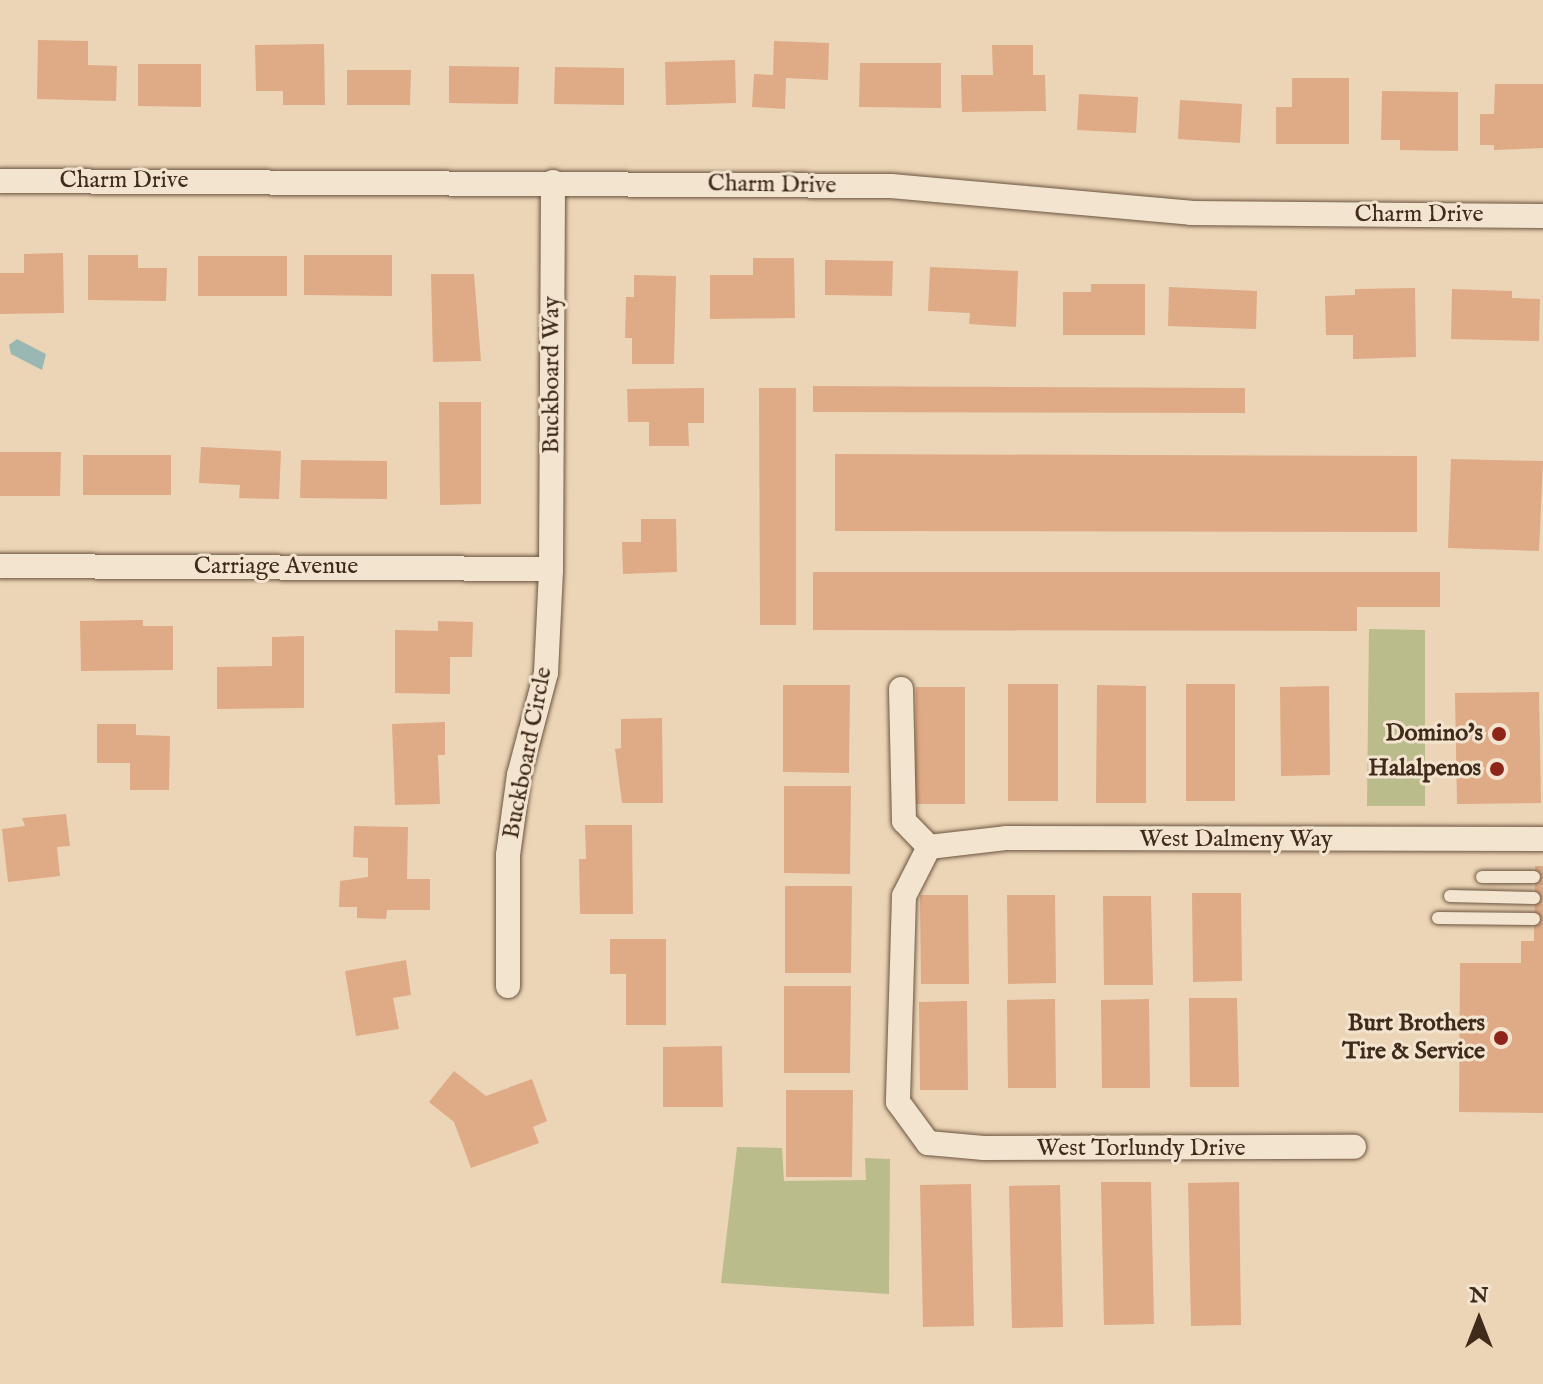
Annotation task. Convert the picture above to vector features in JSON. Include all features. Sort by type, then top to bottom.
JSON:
[{"type":"street","name":"Charm Drive","points":[[0,181],[891,186],[1191,213],[1543,216]]},
{"type":"street","name":"Buckboard Way","points":[[551,569],[553,182]]},
{"type":"street","name":"Carriage Avenue","points":[[0,566],[551,569]]},
{"type":"street","name":"Buckboard Circle","points":[[508,986],[508,855],[519,775],[546,673],[551,569]]},
{"type":"street","points":[[901,689],[904,821],[929,847]]},
{"type":"street","name":"West Dalmeny Way","points":[[929,847],[1007,838],[1543,839]]},
{"type":"street","name":"West Torlundy Drive","points":[[929,847],[904,896],[898,1102],[928,1143],[984,1148],[1354,1147]]},
{"type":"lane","points":[[1482,877],[1534,877]]},
{"type":"lane","points":[[1450,896],[1534,898]]},
{"type":"lane","points":[[1438,918],[1534,919]]},
{"type":"green space","points":[[1369,629],[1425,630],[1425,806],[1367,806]]},
{"type":"green space","points":[[737,1147],[782,1148],[784,1181],[866,1180],[865,1158],[890,1159],[889,1294],[721,1283]]},
{"type":"water","points":[[17,339],[46,354],[42,370],[11,354],[9,345]]},
{"type":"building","points":[[38,40],[88,41],[88,65],[117,66],[116,101],[37,99]]},
{"type":"building","points":[[774,41],[829,43],[828,80],[786,78],[785,109],[752,107],[754,74],[773,75]]},
{"type":"building","points":[[324,44],[325,105],[283,105],[283,91],[256,91],[255,45]]},
{"type":"building","points":[[992,45],[1033,45],[1033,75],[1045,75],[1046,111],[962,112],[961,75],[993,75]]},
{"type":"building","points":[[735,60],[736,103],[666,105],[665,62]]},
{"type":"building","points":[[860,63],[941,63],[941,108],[859,107]]},
{"type":"building","points":[[138,64],[201,64],[201,107],[138,106]]},
{"type":"building","points":[[449,66],[519,67],[518,104],[449,103]]},
{"type":"building","points":[[555,67],[624,68],[624,105],[554,104]]},
{"type":"building","points":[[347,70],[411,70],[410,105],[347,105]]},
{"type":"building","points":[[1292,78],[1349,78],[1349,144],[1276,144],[1276,107],[1292,107]]},
{"type":"building","points":[[1495,84],[1543,84],[1543,148],[1494,150],[1494,145],[1480,145],[1480,114],[1494,114]]},
{"type":"building","points":[[1382,91],[1458,92],[1458,151],[1400,150],[1400,140],[1381,140]]},
{"type":"building","points":[[1079,94],[1138,97],[1136,133],[1077,130]]},
{"type":"building","points":[[1180,100],[1242,104],[1240,143],[1178,139]]},
{"type":"building","points":[[63,253],[64,313],[0,314],[0,273],[24,273],[24,254]]},
{"type":"building","points":[[88,255],[138,255],[138,268],[167,268],[166,301],[88,300]]},
{"type":"building","points":[[304,255],[392,255],[392,296],[304,295]]},
{"type":"building","points":[[198,256],[287,256],[287,296],[198,296]]},
{"type":"building","points":[[753,258],[794,258],[795,318],[710,319],[710,275],[753,275]]},
{"type":"building","points":[[825,260],[893,261],[892,296],[825,295]]},
{"type":"building","points":[[930,267],[1018,271],[1016,327],[969,324],[970,313],[928,311]]},
{"type":"building","points":[[431,274],[474,274],[481,361],[433,362]]},
{"type":"building","points":[[634,275],[676,276],[674,364],[632,364],[632,338],[625,338],[626,297],[634,297]]},
{"type":"building","points":[[1091,284],[1145,284],[1145,335],[1063,335],[1063,292],[1091,292]]},
{"type":"building","points":[[1169,287],[1257,291],[1256,329],[1168,326]]},
{"type":"building","points":[[1415,288],[1416,357],[1353,359],[1353,335],[1326,335],[1325,296],[1355,295],[1355,289]]},
{"type":"building","points":[[1452,289],[1512,291],[1512,298],[1540,299],[1539,341],[1451,339]]},
{"type":"building","points":[[813,386],[1245,388],[1245,413],[813,412]]},
{"type":"building","points":[[704,388],[704,423],[688,423],[689,446],[649,446],[649,422],[628,422],[627,389]]},
{"type":"building","points":[[759,388],[796,388],[796,625],[760,625]]},
{"type":"building","points":[[439,402],[481,402],[481,504],[440,505]]},
{"type":"building","points":[[201,447],[281,451],[279,499],[239,498],[240,485],[199,483]]},
{"type":"building","points":[[0,452],[61,452],[60,496],[0,496]]},
{"type":"building","points":[[835,454],[1417,456],[1417,532],[835,531]]},
{"type":"building","points":[[83,455],[171,455],[171,495],[83,495]]},
{"type":"building","points":[[1451,459],[1543,461],[1539,551],[1448,548]]},
{"type":"building","points":[[301,460],[387,461],[387,499],[300,498]]},
{"type":"building","points":[[641,519],[676,519],[677,572],[623,574],[622,542],[641,542]]},
{"type":"building","points":[[813,572],[1440,572],[1440,607],[1357,607],[1357,631],[813,630]]},
{"type":"building","points":[[143,620],[143,626],[173,626],[173,670],[81,671],[80,621]]},
{"type":"building","points":[[438,621],[473,622],[472,657],[450,657],[450,694],[395,693],[395,630],[438,631]]},
{"type":"building","points":[[304,636],[304,708],[217,709],[217,667],[272,666],[272,637]]},
{"type":"building","points":[[1008,684],[1058,684],[1058,801],[1008,801]]},
{"type":"building","points":[[1186,684],[1235,684],[1235,801],[1186,801]]},
{"type":"building","points":[[783,685],[850,685],[849,773],[783,772]]},
{"type":"building","points":[[1097,685],[1146,686],[1146,803],[1096,803]]},
{"type":"building","points":[[1329,686],[1330,775],[1281,776],[1280,687]]},
{"type":"building","points":[[916,687],[965,687],[965,804],[915,804]]},
{"type":"building","points":[[1539,692],[1541,803],[1457,804],[1455,693]]},
{"type":"building","points":[[662,718],[663,803],[622,803],[615,749],[621,748],[621,719]]},
{"type":"building","points":[[445,722],[445,755],[438,755],[440,804],[395,805],[392,724]]},
{"type":"building","points":[[97,724],[136,724],[136,735],[170,736],[169,790],[130,790],[130,763],[97,763]]},
{"type":"building","points":[[784,786],[851,786],[850,874],[784,873]]},
{"type":"building","points":[[66,814],[70,846],[57,847],[60,876],[8,882],[2,829],[25,826],[22,818]]},
{"type":"building","points":[[585,825],[632,825],[633,914],[580,914],[579,859],[586,859]]},
{"type":"building","points":[[354,826],[408,827],[407,879],[430,879],[430,910],[387,910],[386,919],[357,918],[357,907],[339,907],[340,881],[368,877],[368,858],[353,857]]},
{"type":"building","name":"Burt Brothers Tire & Service","points":[[1535,866],[1543,866],[1543,1113],[1459,1112],[1460,963],[1521,963],[1521,941],[1534,941]]},
{"type":"building","points":[[785,886],[852,886],[851,973],[785,973]]},
{"type":"building","points":[[1192,893],[1241,893],[1242,981],[1193,982]]},
{"type":"building","points":[[920,895],[968,895],[969,984],[921,984]]},
{"type":"building","points":[[1007,895],[1055,895],[1056,983],[1008,984]]},
{"type":"building","points":[[1103,896],[1151,896],[1153,985],[1104,985]]},
{"type":"building","points":[[610,939],[666,939],[666,1025],[626,1025],[626,974],[610,974]]},
{"type":"building","points":[[406,960],[411,995],[393,998],[399,1029],[356,1036],[345,971]]},
{"type":"building","points":[[784,986],[851,986],[850,1073],[784,1073]]},
{"type":"building","points":[[1189,998],[1237,998],[1239,1087],[1190,1087]]},
{"type":"building","points":[[1055,999],[1056,1088],[1008,1088],[1007,1000]]},
{"type":"building","points":[[1149,999],[1150,1088],[1102,1088],[1101,1000]]},
{"type":"building","points":[[967,1001],[968,1090],[920,1090],[919,1002]]},
{"type":"building","points":[[722,1046],[723,1107],[663,1107],[663,1047]]},
{"type":"building","points":[[454,1071],[486,1096],[532,1079],[547,1121],[533,1127],[539,1143],[471,1168],[454,1122],[429,1102]]},
{"type":"building","points":[[786,1090],[853,1090],[852,1177],[786,1177]]},
{"type":"building","points":[[1101,1182],[1151,1182],[1154,1324],[1104,1325]]},
{"type":"building","points":[[1239,1182],[1241,1325],[1191,1326],[1188,1183]]},
{"type":"building","points":[[971,1184],[974,1326],[923,1327],[920,1185]]},
{"type":"building","points":[[1060,1185],[1063,1327],[1012,1328],[1009,1186]]},
{"type":"place","name":"Domino's","points":[[1499,734]]},
{"type":"place","name":"Halalpenos","points":[[1497,769]]},
{"type":"place","name":"Burt Brothers Tire & Service","points":[[1501,1038]]}]
